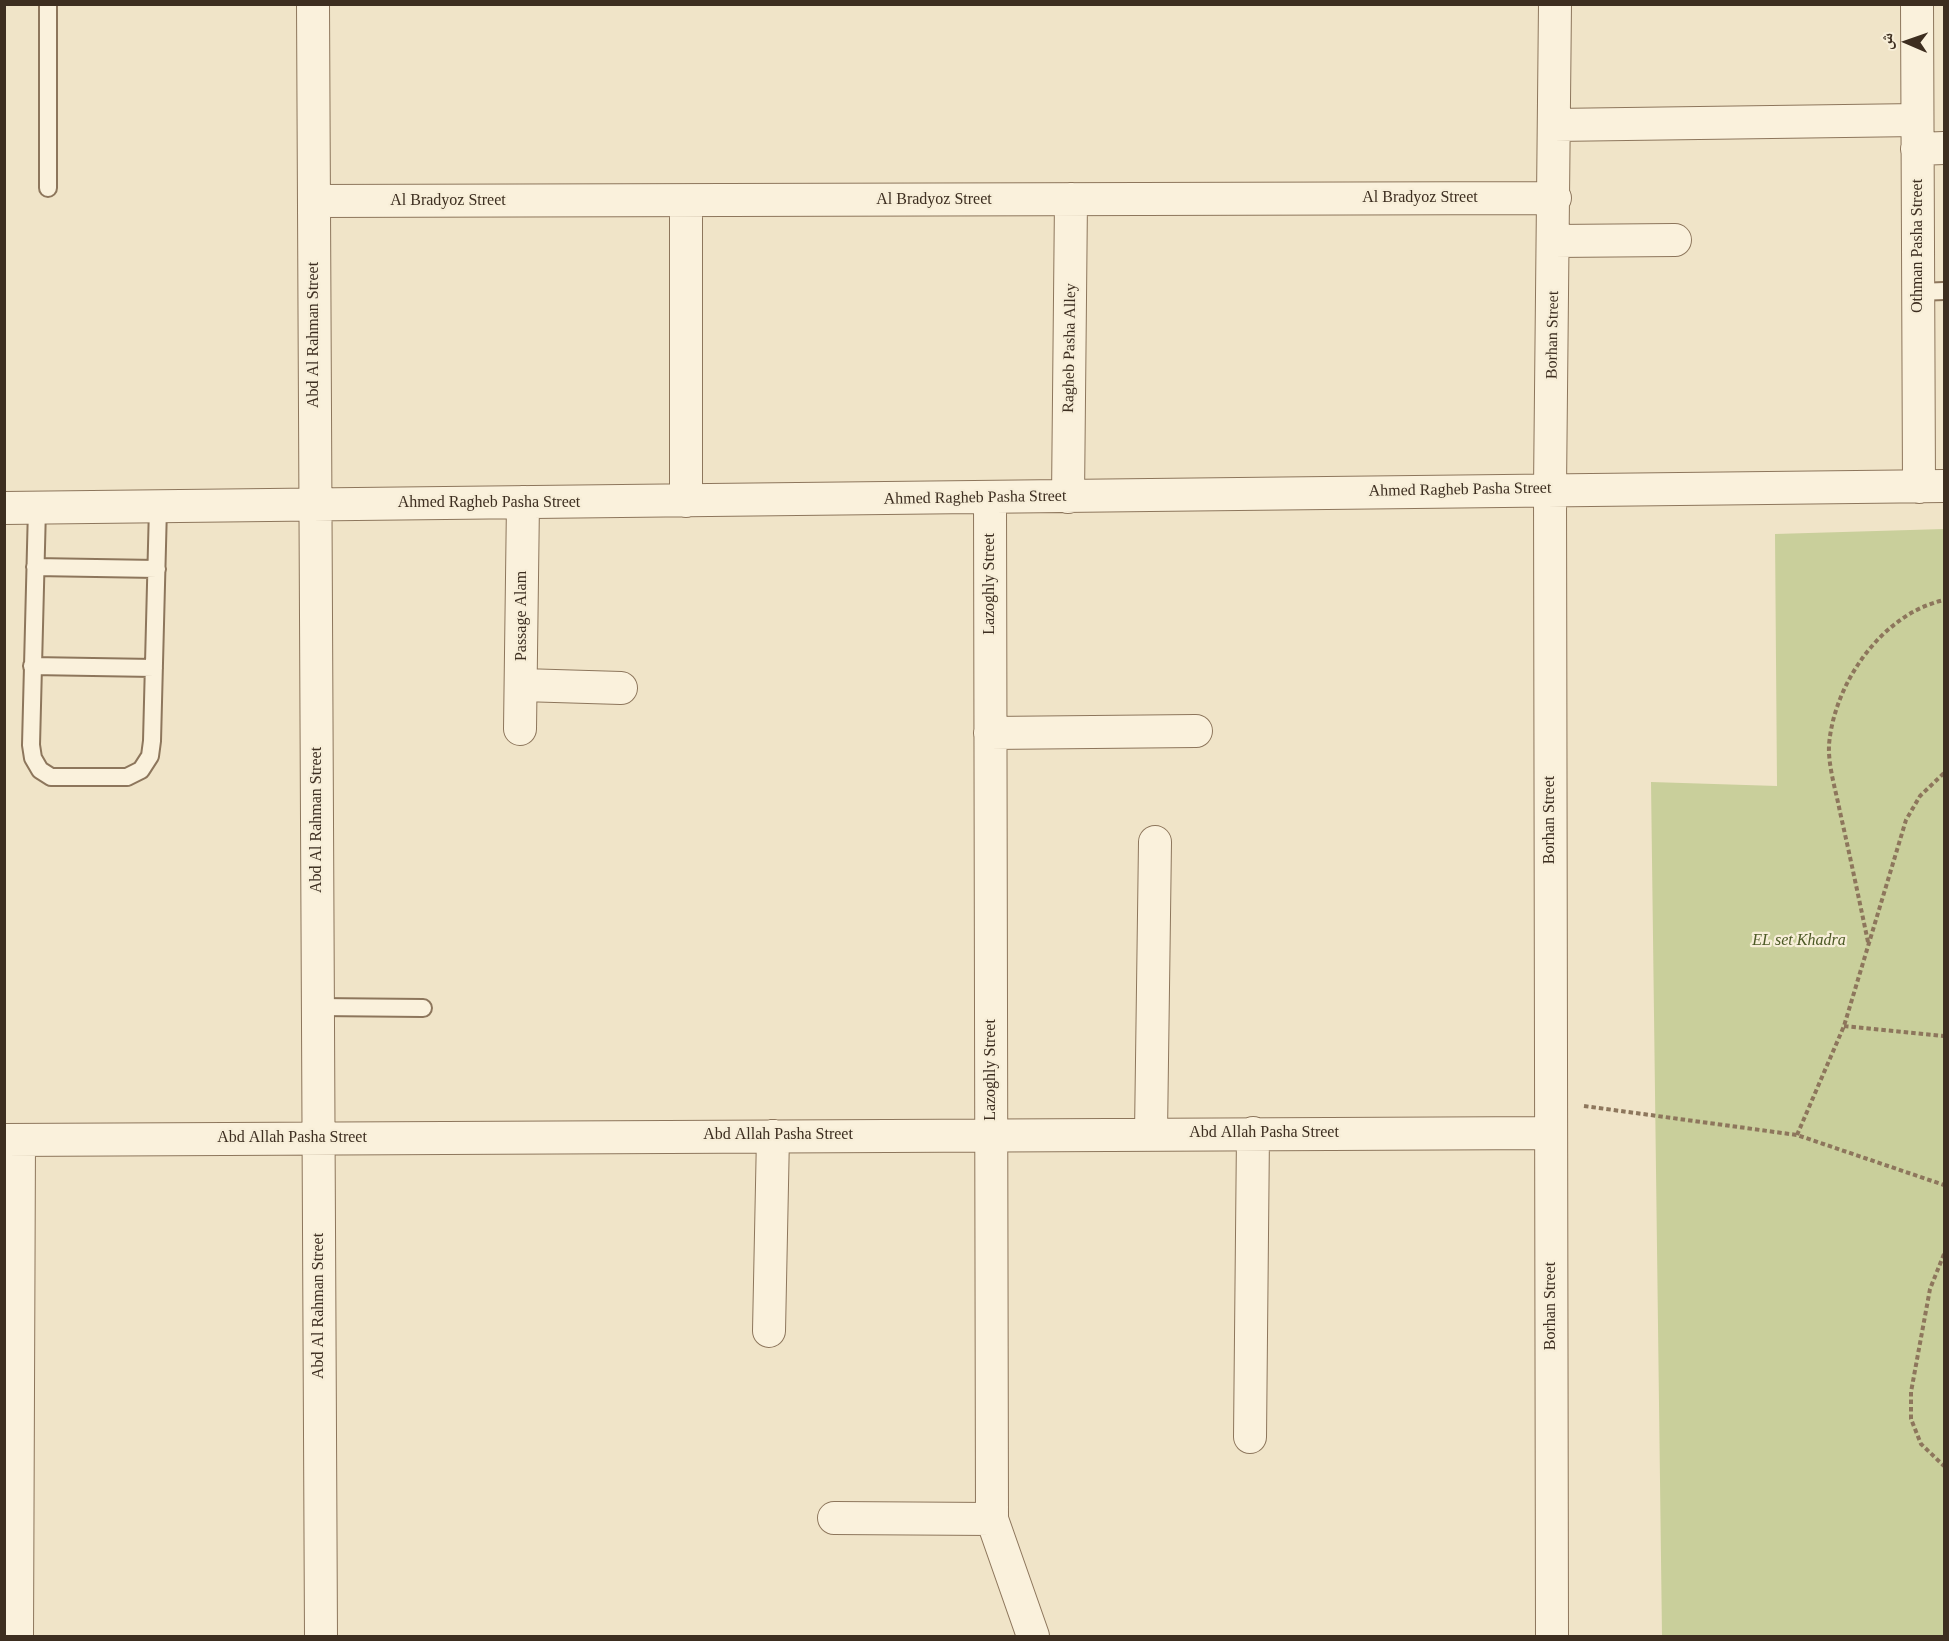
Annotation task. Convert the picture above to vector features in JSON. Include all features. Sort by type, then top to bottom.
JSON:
[{"type":"street","name":"Abd Al Rahman Street","points":[[313,4],[321,1636]]},
{"type":"street","name":"Borhan Street","points":[[1552,1636],[1550,488],[1555,198],[1555,4]]},
{"type":"street","name":"Othman Pasha Street","points":[[1917,4],[1926,139],[1931,292],[1932,486]]},
{"type":"street","points":[[1554,125],[1926,139]]},
{"type":"street","name":"Al Bradyoz Street","points":[[314,201],[1555,198]]},
{"type":"street","name":"Ragheb Pasha Alley","points":[[1068,497],[1071,199]]},
{"type":"street","points":[[686,201],[686,501]]},
{"type":"street","points":[[1554,241],[1675,240]]},
{"type":"street","name":"Ahmed Ragheb Pasha Street","points":[[4,508],[1068,497],[1550,488],[1932,486]]},
{"type":"street","name":"Lazoghly Street","points":[[990,498],[992,1519],[1033,1636]]},
{"type":"street","name":"Passage Alam","points":[[520,729],[523,502]]},
{"type":"street","points":[[522,685],[621,688]]},
{"type":"street","points":[[990,733],[1196,732]]},
{"type":"street","points":[[1152,1133],[1155,842]]},
{"type":"street","name":"Abd Allah Pasha Street","points":[[12,1140],[1551,1132]]},
{"type":"street","points":[[1250,1437],[1253,1133]]},
{"type":"street","points":[[769,1331],[773,1136]]},
{"type":"street","points":[[12,1140],[17,1636]]},
{"type":"street","points":[[834,1518],[992,1519]]},
{"type":"lane","points":[[48,4],[48,188]]},
{"type":"lane","points":[[37,508],[32,666],[33,758],[40,770],[51,777],[127,777],[141,770],[150,756],[152,741],[158,507]]},
{"type":"lane","points":[[35,567],[157,569]]},
{"type":"lane","points":[[32,666],[154,668]]},
{"type":"lane","points":[[318,1007],[423,1008]]},
{"type":"path","points":[[1868,942],[1829,747],[1834,711],[1850,678],[1871,646],[1900,620],[1944,600]]},
{"type":"path","points":[[1797,1136],[1844,1026],[1906,820],[1920,796],[1944,773]]},
{"type":"path","points":[[1844,1026],[1944,1036]]},
{"type":"path","points":[[1550,1102],[1797,1136],[1944,1185]]},
{"type":"path","points":[[1944,1254],[1930,1289],[1911,1392],[1911,1419],[1921,1444],[1944,1466]]},
{"type":"green space","name":"EL set Khadra","points":[[1944,529],[1944,1636],[1662,1636],[1651,782],[1777,786],[1775,534]]}]
